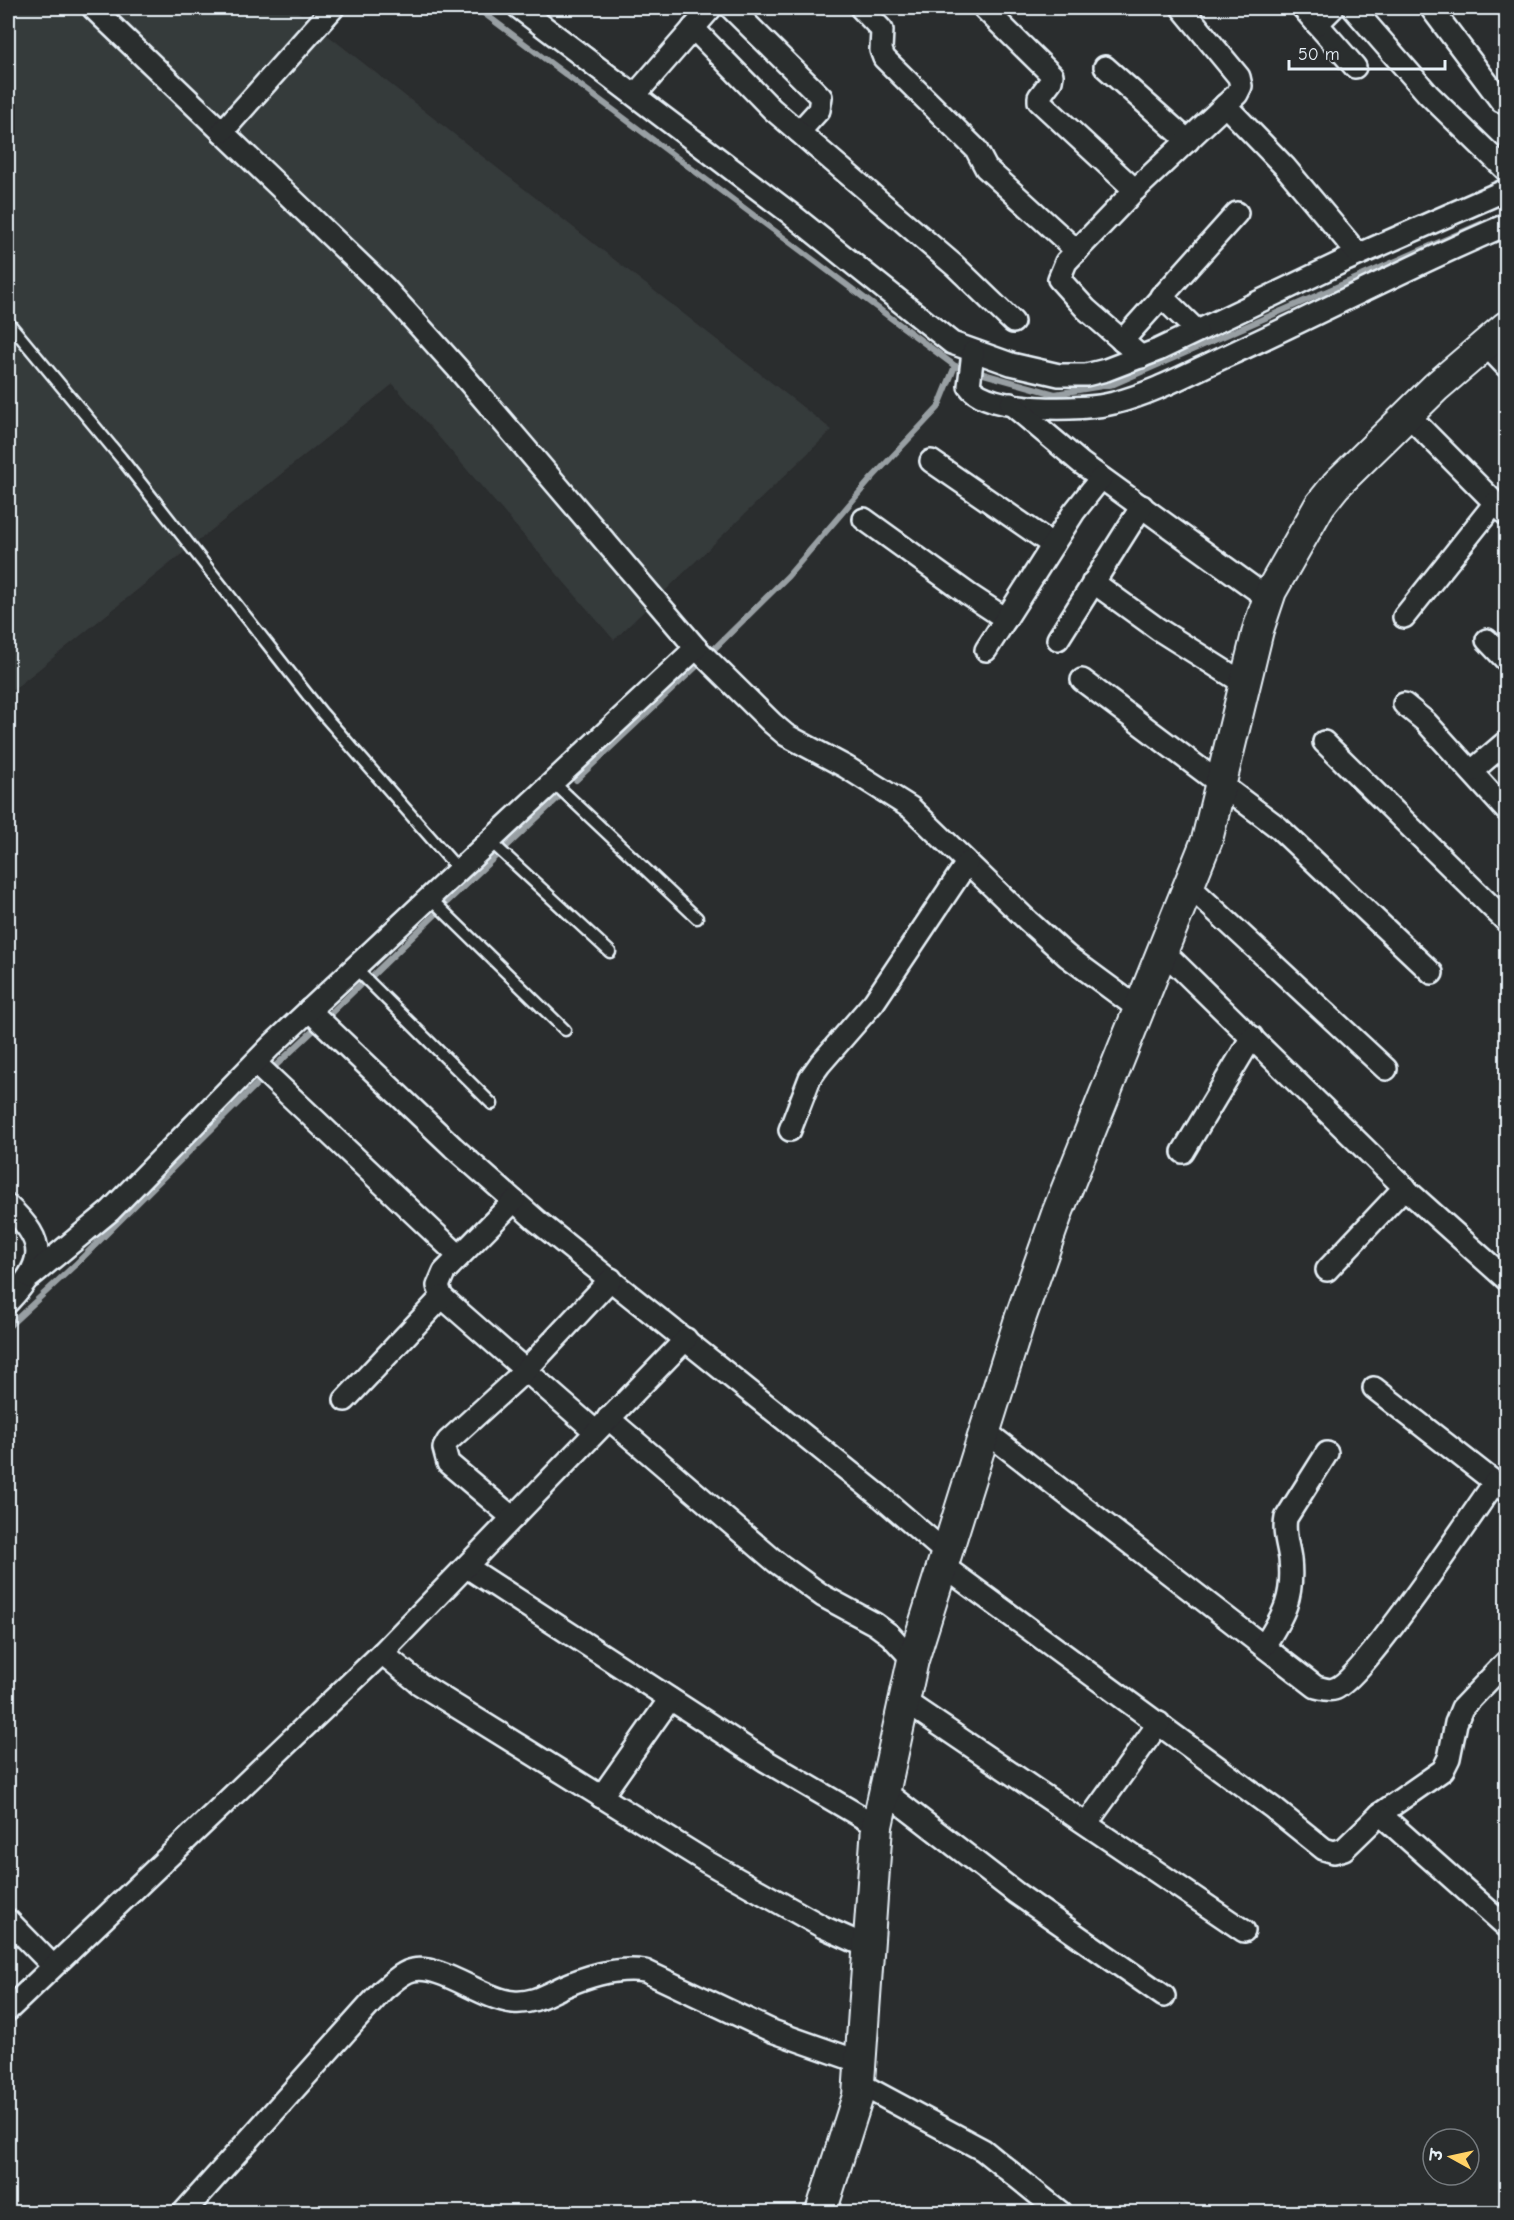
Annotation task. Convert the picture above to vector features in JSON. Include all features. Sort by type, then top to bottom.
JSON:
[{"type":"street","points":[[93,8],[392,296],[696,648],[786,735],[846,767],[910,807],[1067,956],[1139,1009]]},
{"type":"street","points":[[222,132],[333,8]]},
{"type":"street","points":[[519,8],[791,214],[952,343],[971,365],[973,391],[978,395],[1011,404],[1071,408],[1102,406],[1128,399],[1322,313],[1506,225]]},
{"type":"street","points":[[635,95],[711,8]]},
{"type":"street","points":[[731,8],[821,97],[819,110],[799,132]]},
{"type":"street","points":[[861,8],[882,30],[881,50],[884,58],[976,149],[986,168],[1077,251]]},
{"type":"street","points":[[984,8],[1052,75],[1039,101],[1135,190]]},
{"type":"street","points":[[1141,357],[1070,294],[1059,279],[1066,262],[1135,190],[1237,94],[1241,86],[1239,77],[1182,8]]},
{"type":"street","points":[[1303,8],[1355,67]]},
{"type":"street","points":[[1317,24],[1333,8]]},
{"type":"street","points":[[1353,8],[1428,94],[1506,170]]},
{"type":"street","points":[[1431,8],[1501,101]]},
{"type":"street","points":[[693,28],[772,109],[955,266],[1012,322]]},
{"type":"street","points":[[1105,67],[1188,141]]},
{"type":"street","points":[[1226,105],[1285,167],[1358,254]]},
{"type":"street","points":[[971,365],[1011,364],[1071,376],[1106,370],[1141,357],[1358,254],[1506,190]]},
{"type":"street","points":[[1122,341],[1237,213]]},
{"type":"street","points":[[1161,296],[1197,331]]},
{"type":"street","points":[[821,2212],[847,2136],[861,2073],[877,1826],[913,1660],[985,1431],[1058,1211],[1207,840],[1257,630],[1269,599],[1301,535],[1336,485],[1408,415],[1500,346]]},
{"type":"street","points":[[1011,404],[1101,478],[1269,599]]},
{"type":"street","points":[[1404,617],[1501,509],[1408,415]]},
{"type":"street","points":[[931,460],[1053,545]]},
{"type":"street","points":[[986,650],[1074,512],[1101,478]]},
{"type":"street","points":[[1058,639],[1142,506]]},
{"type":"street","points":[[864,519],[1006,619]]},
{"type":"street","points":[[1093,582],[1158,629],[1245,684]]},
{"type":"street","points":[[1487,640],[1506,660]]},
{"type":"street","points":[[8,1302],[30,1277],[110,1211],[309,1010],[696,648]]},
{"type":"street","points":[[1082,681],[1222,783],[1279,828],[1432,973]]},
{"type":"street","points":[[1404,704],[1417,713],[1506,810]]},
{"type":"street","points":[[1324,742],[1506,921]]},
{"type":"street","points":[[1472,771],[1506,742]]},
{"type":"street","points":[[790,1130],[810,1078],[819,1064],[880,995],[967,863]]},
{"type":"street","points":[[1188,886],[1386,1069]]},
{"type":"street","points":[[1162,950],[1405,1187],[1506,1279]]},
{"type":"street","points":[[309,1010],[453,1148],[514,1201],[686,1339],[944,1559],[1324,1849],[1334,1852],[1344,1849],[1380,1814],[1443,1770],[1449,1758],[1456,1723],[1462,1708],[1506,1662]]},
{"type":"street","points":[[1183,1152],[1252,1037]]},
{"type":"street","points":[[255,1063],[459,1256]]},
{"type":"street","points":[[1327,1270],[1405,1187]]},
{"type":"street","points":[[514,1201],[439,1279],[442,1297],[525,1371],[602,1425],[776,1562],[823,1596],[875,1624],[890,1635],[913,1660]]},
{"type":"street","points":[[8,1206],[32,1233],[37,1248],[37,1261],[30,1277]]},
{"type":"street","points":[[513,1518],[448,1463],[444,1448],[448,1441],[525,1371],[611,1279]]},
{"type":"street","points":[[345,1400],[442,1297]]},
{"type":"street","points":[[8,2010],[52,1965],[382,1653],[467,1568],[686,1339]]},
{"type":"street","points":[[985,1431],[1316,1687],[1335,1689],[1352,1676],[1501,1487],[1374,1388]]},
{"type":"street","points":[[1264,1647],[1286,1612],[1290,1600],[1290,1558],[1284,1528],[1286,1518],[1293,1503],[1328,1453]]},
{"type":"street","points":[[467,1568],[766,1761],[877,1826]]},
{"type":"street","points":[[382,1653],[420,1684],[707,1862],[823,1927],[868,1947]]},
{"type":"street","points":[[601,1797],[670,1699]]},
{"type":"street","points":[[903,1700],[1244,1931]]},
{"type":"street","points":[[1087,1823],[1159,1723]]},
{"type":"street","points":[[884,1791],[1016,1893],[1164,1996]]},
{"type":"street","points":[[1380,1814],[1506,1926]]},
{"type":"street","points":[[8,1920],[52,1965]]},
{"type":"street","points":[[184,2212],[382,1990],[411,1970],[421,1969],[443,1976],[476,1992],[514,2002],[538,2000],[565,1986],[626,1968],[645,1971],[861,2073],[983,2150],[1060,2212]]},
{"type":"lane","points":[[8,322],[121,458],[321,711],[458,869]]},
{"type":"lane","points":[[554,783],[697,918]]},
{"type":"lane","points":[[490,842],[610,952]]},
{"type":"lane","points":[[429,897],[565,1030]]},
{"type":"lane","points":[[355,968],[492,1104]]},
{"type":"shaded area","points":[[8,8],[293,8],[832,430],[614,640],[393,384],[8,694]]},
{"type":"waterway","points":[[477,8],[955,366],[1055,394],[1114,384],[1506,213]]},
{"type":"waterway","points":[[711,652],[788,576],[871,479],[938,408],[955,366]]},
{"type":"waterway","points":[[576,780],[700,663]]},
{"type":"waterway","points":[[505,848],[561,795]]},
{"type":"waterway","points":[[447,902],[498,854]]},
{"type":"waterway","points":[[373,975],[437,913]]},
{"type":"waterway","points":[[327,1017],[361,984]]},
{"type":"waterway","points":[[271,1070],[316,1028]]},
{"type":"waterway","points":[[8,1327],[77,1263],[264,1077]]}]
